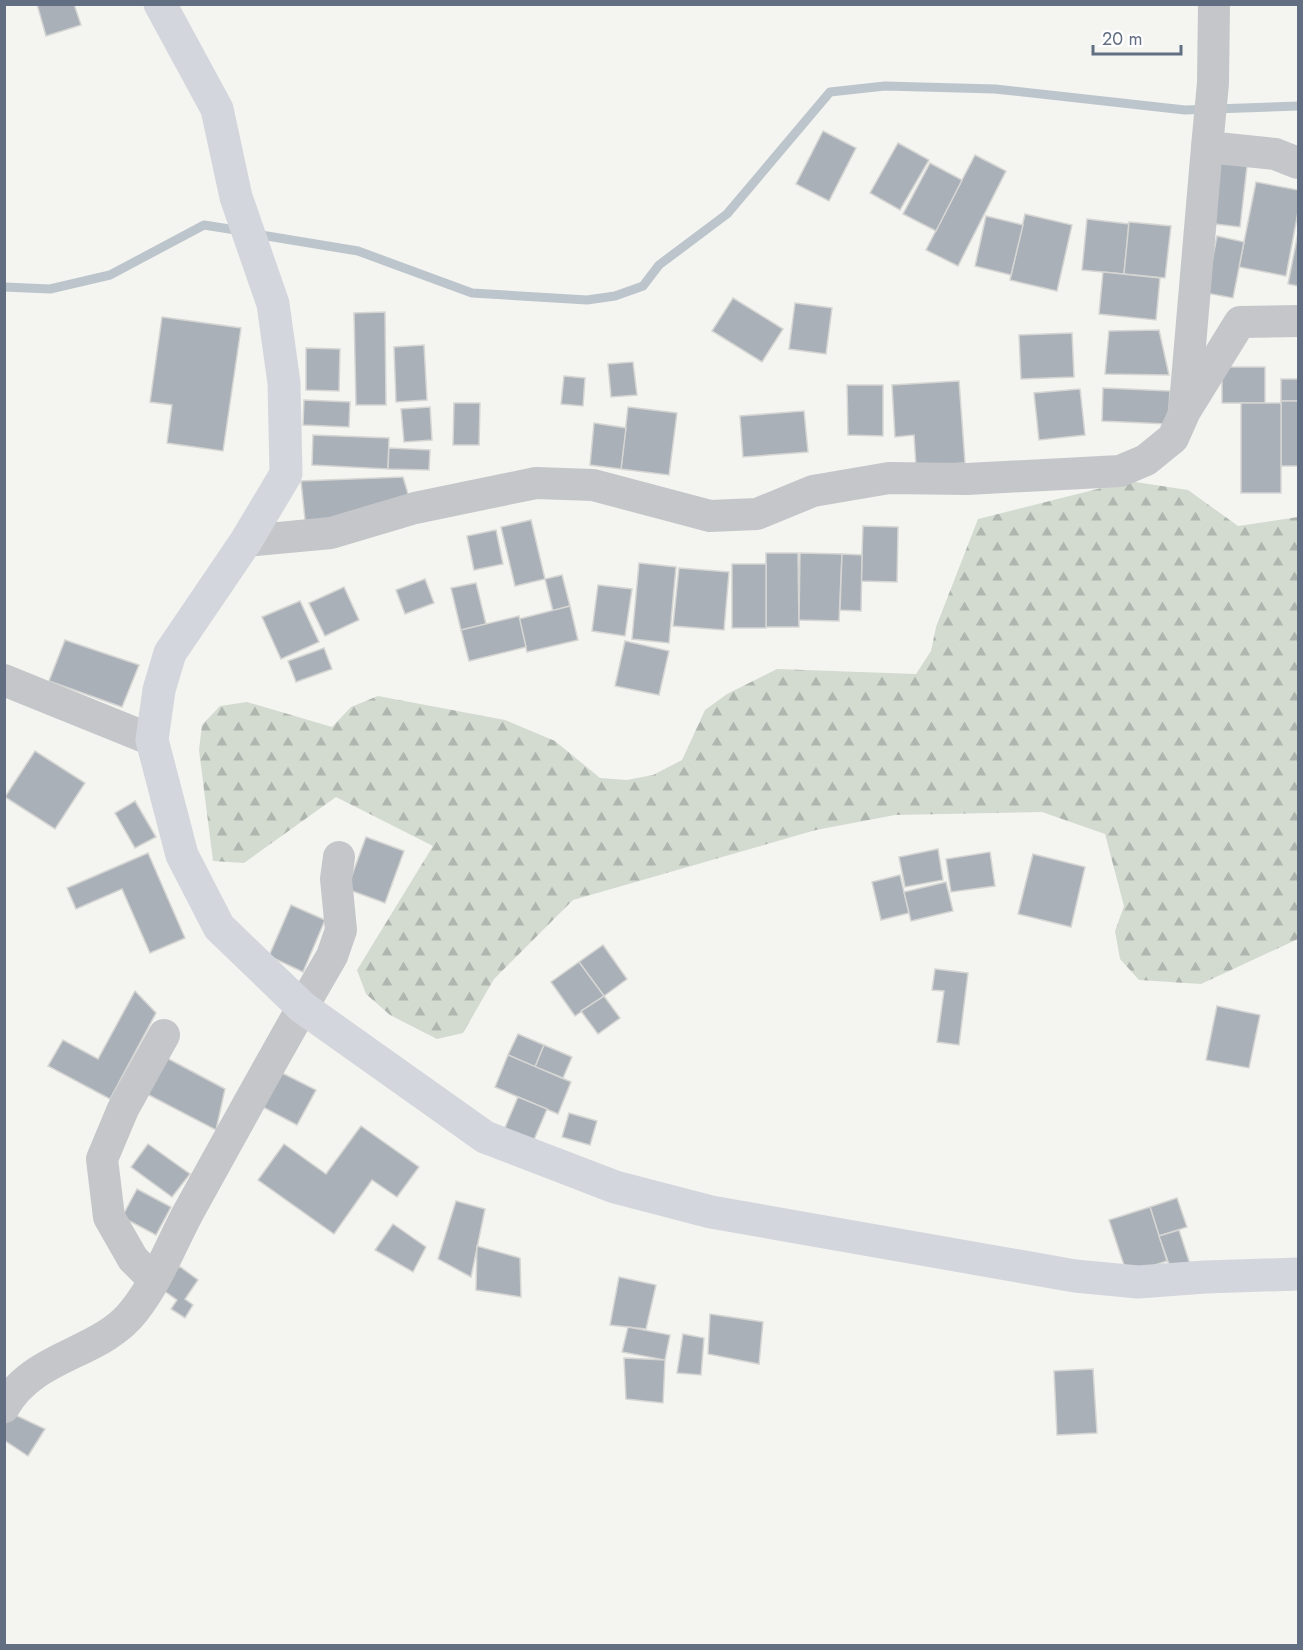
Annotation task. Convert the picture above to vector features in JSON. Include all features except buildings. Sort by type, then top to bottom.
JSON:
[{"type":"main road","points":[[160,4],[218,109],[236,197],[273,304],[284,383],[286,474],[246,541],[170,653],[159,690],[152,740],[182,855],[219,927],[302,1007],[485,1137],[615,1187],[711,1212],[1075,1276],[1138,1282],[1299,1274]]},
{"type":"street","points":[[1185,411],[1213,83],[1214,4]]},
{"type":"street","points":[[1207,140],[1275,154],[1299,163]]},
{"type":"street","points":[[246,541],[331,532],[415,508],[536,483],[593,485],[710,516],[756,514],[813,491],[889,478],[967,479],[1120,471],[1146,460],[1173,438],[1185,411],[1240,322],[1299,321]]},
{"type":"street","points":[[4,680],[152,740]]},
{"type":"street","points":[[4,1407],[24,1381],[50,1363],[109,1333],[134,1312],[154,1280],[181,1225],[332,956],[341,930],[336,879],[339,857]]},
{"type":"street","points":[[154,1280],[133,1259],[109,1217],[102,1159],[123,1109],[164,1035]]},
{"type":"green space","points":[[1129,481],[1188,490],[1238,526],[1298,517],[1298,939],[1201,984],[1139,980],[1120,959],[1115,931],[1124,906],[1105,834],[1042,812],[895,815],[816,830],[573,900],[494,979],[463,1033],[437,1039],[390,1015],[366,994],[357,970],[433,846],[336,797],[244,863],[213,861],[199,750],[202,725],[220,706],[247,702],[332,727],[351,707],[378,696],[505,720],[555,741],[600,778],[627,780],[653,775],[682,760],[705,710],[727,694],[777,669],[916,674],[931,651],[936,627],[978,519]]},
{"type":"waterway","points":[[255,234],[358,251],[472,293],[587,300],[615,296],[643,286],[659,265],[727,214],[830,92],[885,86],[995,89],[1185,110],[1298,106]]},
{"type":"waterway","points":[[4,287],[50,289],[110,275],[204,225],[242,231]]}]
